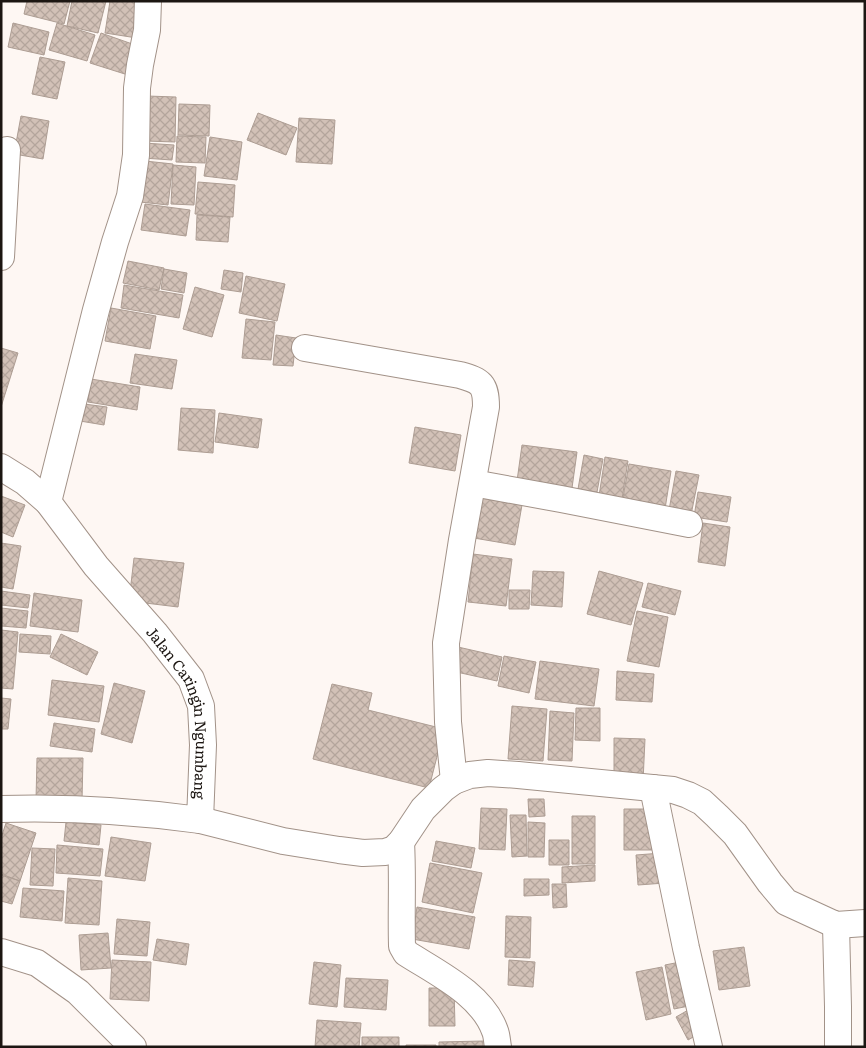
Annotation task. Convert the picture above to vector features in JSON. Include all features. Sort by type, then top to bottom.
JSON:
[{"type":"street","points":[[48,502],[96,310],[130,196],[136,155],[138,88],[140,65],[147,30],[148,1]]},
{"type":"street","points":[[1,257],[7,150]]},
{"type":"street","points":[[305,348],[460,375],[473,379],[482,385],[486,395],[486,406],[446,643],[448,722],[454,781]]},
{"type":"street","name":"Jalan Caringin Ngumbang","points":[[1,467],[25,482],[48,502],[96,566],[155,633],[191,679],[201,706],[203,745],[200,820],[94,809],[1,809]]},
{"type":"street","points":[[473,483],[689,524]]},
{"type":"street","points":[[200,820],[283,840],[338,850],[364,853],[385,852],[401,842],[423,809],[443,789],[454,781],[470,776],[488,773],[518,774],[673,790],[702,802],[734,834],[786,902],[836,925],[865,923]]},
{"type":"street","points":[[653,788],[686,948],[709,1047]]},
{"type":"street","points":[[401,842],[402,946],[411,956],[449,980],[476,1002],[488,1017],[496,1032],[498,1047]]},
{"type":"street","points":[[836,925],[838,1047]]},
{"type":"street","points":[[1,952],[37,962],[78,992],[133,1047]]},
{"type":"building","points":[[27,1],[70,1],[64,24],[24,14]]},
{"type":"building","points":[[72,1],[106,1],[98,33],[67,26]]},
{"type":"building","points":[[110,1],[142,1],[137,38],[105,33]]},
{"type":"building","points":[[13,23],[49,32],[44,55],[8,47]]},
{"type":"building","points":[[57,23],[95,35],[87,61],[49,50]]},
{"type":"building","points":[[101,33],[138,46],[128,75],[90,63]]},
{"type":"building","points":[[40,57],[65,62],[57,99],[32,94]]},
{"type":"building","points":[[147,96],[176,97],[175,142],[146,141]]},
{"type":"building","points":[[179,104],[210,105],[209,136],[178,135]]},
{"type":"building","points":[[258,113],[297,128],[286,155],[247,140]]},
{"type":"building","points":[[21,116],[49,121],[43,159],[14,154]]},
{"type":"building","points":[[299,118],[335,120],[332,164],[296,162]]},
{"type":"building","points":[[177,136],[206,137],[205,163],[176,162]]},
{"type":"building","points":[[210,137],[242,142],[237,180],[204,176]]},
{"type":"building","points":[[144,143],[174,145],[172,160],[143,158]]},
{"type":"building","points":[[145,161],[173,164],[168,205],[140,202]]},
{"type":"building","points":[[173,165],[196,167],[194,205],[171,204]]},
{"type":"building","points":[[198,182],[235,185],[233,217],[195,214]]},
{"type":"building","points":[[145,204],[190,210],[186,236],[141,230]]},
{"type":"building","points":[[197,215],[230,217],[228,242],[196,240]]},
{"type":"building","points":[[128,261],[164,268],[159,290],[123,283]]},
{"type":"building","points":[[164,269],[187,273],[184,293],[161,289]]},
{"type":"building","points":[[224,270],[243,273],[241,292],[221,289]]},
{"type":"building","points":[[246,276],[285,284],[277,321],[239,313]]},
{"type":"building","points":[[124,285],[183,295],[179,318],[121,308]]},
{"type":"building","points":[[195,287],[224,295],[212,337],[183,329]]},
{"type":"building","points":[[111,308],[156,316],[150,349],[105,341]]},
{"type":"building","points":[[246,319],[275,322],[271,360],[242,358]]},
{"type":"building","points":[[276,335],[296,338],[293,366],[273,365]]},
{"type":"building","points":[[1,348],[18,353],[1,407]]},
{"type":"building","points":[[135,354],[177,360],[172,389],[130,383]]},
{"type":"building","points":[[91,379],[140,387],[137,410],[88,402]]},
{"type":"building","points":[[84,404],[107,407],[104,425],[80,421]]},
{"type":"building","points":[[181,408],[215,410],[213,453],[178,450]]},
{"type":"building","points":[[219,413],[262,419],[258,448],[215,442]]},
{"type":"building","points":[[415,427],[461,435],[455,471],[409,463]]},
{"type":"building","points":[[522,445],[577,452],[572,488],[517,481]]},
{"type":"building","points":[[584,455],[603,459],[597,492],[578,489]]},
{"type":"building","points":[[605,457],[628,461],[622,499],[599,496]]},
{"type":"building","points":[[629,464],[671,471],[665,509],[622,503]]},
{"type":"building","points":[[676,471],[699,475],[690,520],[668,516]]},
{"type":"building","points":[[698,492],[731,497],[727,522],[694,517]]},
{"type":"building","points":[[1,496],[25,505],[13,537],[1,532]]},
{"type":"building","points":[[475,497],[522,505],[515,545],[468,537]]},
{"type":"building","points":[[703,523],[730,527],[725,566],[698,562]]},
{"type":"building","points":[[1,543],[21,546],[13,589],[1,587]]},
{"type":"building","points":[[473,554],[512,559],[506,606],[468,602]]},
{"type":"building","points":[[134,558],[184,563],[178,607],[129,601]]},
{"type":"building","points":[[533,571],[564,572],[562,607],[531,605]]},
{"type":"building","points":[[599,571],[643,583],[631,625],[587,614]]},
{"type":"building","points":[[648,583],[681,591],[675,615],[642,607]]},
{"type":"building","points":[[509,590],[530,590],[529,609],[509,609]]},
{"type":"building","points":[[1,591],[30,595],[28,608],[1,605]]},
{"type":"building","points":[[34,593],[82,600],[78,632],[30,626]]},
{"type":"building","points":[[1,608],[28,611],[26,628],[1,626]]},
{"type":"building","points":[[637,611],[668,617],[659,667],[627,661]]},
{"type":"building","points":[[1,630],[18,632],[13,689],[1,688]]},
{"type":"building","points":[[20,634],[51,636],[50,654],[19,652]]},
{"type":"building","points":[[61,634],[98,652],[87,675],[50,657]]},
{"type":"building","points":[[458,647],[502,657],[497,681],[452,671]]},
{"type":"building","points":[[504,656],[536,662],[529,693],[498,686]]},
{"type":"building","points":[[540,661],[599,669],[594,706],[535,699]]},
{"type":"building","points":[[617,671],[654,674],[652,702],[616,700]]},
{"type":"building","points":[[52,680],[104,686],[99,722],[48,715]]},
{"type":"building","points":[[114,683],[145,691],[132,743],[101,734]]},
{"type":"building","points":[[332,684],[372,693],[368,710],[444,729],[429,788],[313,759]]},
{"type":"building","points":[[1,698],[11,699],[8,729],[1,729]]},
{"type":"building","points":[[512,706],[547,709],[543,761],[508,759]]},
{"type":"building","points":[[576,708],[600,708],[600,741],[575,740]]},
{"type":"building","points":[[550,711],[574,713],[572,761],[548,760]]},
{"type":"building","points":[[54,723],[95,729],[92,752],[50,746]]},
{"type":"building","points":[[614,738],[645,739],[643,782],[614,781]]},
{"type":"building","points":[[37,758],[83,758],[82,801],[36,800]]},
{"type":"building","points":[[528,799],[544,799],[545,816],[529,817]]},
{"type":"building","points":[[481,808],[507,809],[505,850],[479,849]]},
{"type":"building","points":[[624,809],[656,809],[656,850],[624,850]]},
{"type":"building","points":[[510,815],[526,815],[527,856],[512,857]]},
{"type":"building","points":[[572,816],[595,816],[595,864],[572,864]]},
{"type":"building","points":[[66,822],[101,825],[99,845],[64,841]]},
{"type":"building","points":[[528,822],[545,823],[544,857],[528,857]]},
{"type":"building","points":[[6,823],[36,833],[20,881],[1,874],[1,838]]},
{"type":"building","points":[[111,837],[151,843],[145,881],[105,876]]},
{"type":"building","points":[[549,840],[569,840],[569,865],[549,865]]},
{"type":"building","points":[[436,841],[475,848],[471,868],[432,861]]},
{"type":"building","points":[[57,845],[103,849],[100,876],[56,873]]},
{"type":"building","points":[[32,848],[55,849],[53,886],[30,885]]},
{"type":"building","points":[[662,853],[665,883],[638,885],[636,855]]},
{"type":"building","points":[[430,863],[482,873],[473,913],[422,902]]},
{"type":"building","points":[[595,865],[595,881],[562,883],[562,867]]},
{"type":"building","points":[[1,875],[20,881],[12,904],[1,901]]},
{"type":"building","points":[[68,878],[102,881],[99,925],[65,923]]},
{"type":"building","points":[[524,879],[549,879],[549,895],[524,896]]},
{"type":"building","points":[[552,884],[566,884],[567,907],[553,908]]},
{"type":"building","points":[[23,888],[64,891],[62,921],[20,917]]},
{"type":"building","points":[[417,907],[475,917],[469,949],[412,939]]},
{"type":"building","points":[[506,916],[531,917],[530,958],[505,957]]},
{"type":"building","points":[[117,919],[150,922],[147,956],[114,954]]},
{"type":"building","points":[[108,933],[111,968],[81,970],[79,935]]},
{"type":"building","points":[[157,939],[189,944],[186,965],[153,960]]},
{"type":"building","points":[[744,947],[750,986],[719,990],[713,951]]},
{"type":"building","points":[[112,960],[151,962],[149,1001],[110,999]]},
{"type":"building","points":[[509,960],[535,962],[533,987],[508,985]]},
{"type":"building","points":[[685,961],[694,1005],[674,1009],[665,965]]},
{"type":"building","points":[[314,962],[341,965],[337,1007],[309,1004]]},
{"type":"building","points":[[662,967],[671,1014],[646,1020],[636,972]]},
{"type":"building","points":[[346,978],[388,980],[386,1010],[344,1007]]},
{"type":"building","points":[[429,988],[454,988],[455,1026],[429,1026]]},
{"type":"building","points":[[690,1009],[702,1032],[688,1040],[676,1017]]},
{"type":"building","points":[[317,1020],[361,1023],[359,1047],[315,1047]]},
{"type":"building","points":[[362,1037],[399,1037],[399,1047],[362,1047]]},
{"type":"building","points":[[483,1041],[483,1047],[439,1047],[439,1042]]},
{"type":"building","points":[[406,1045],[436,1045],[436,1047],[406,1047]]}]
